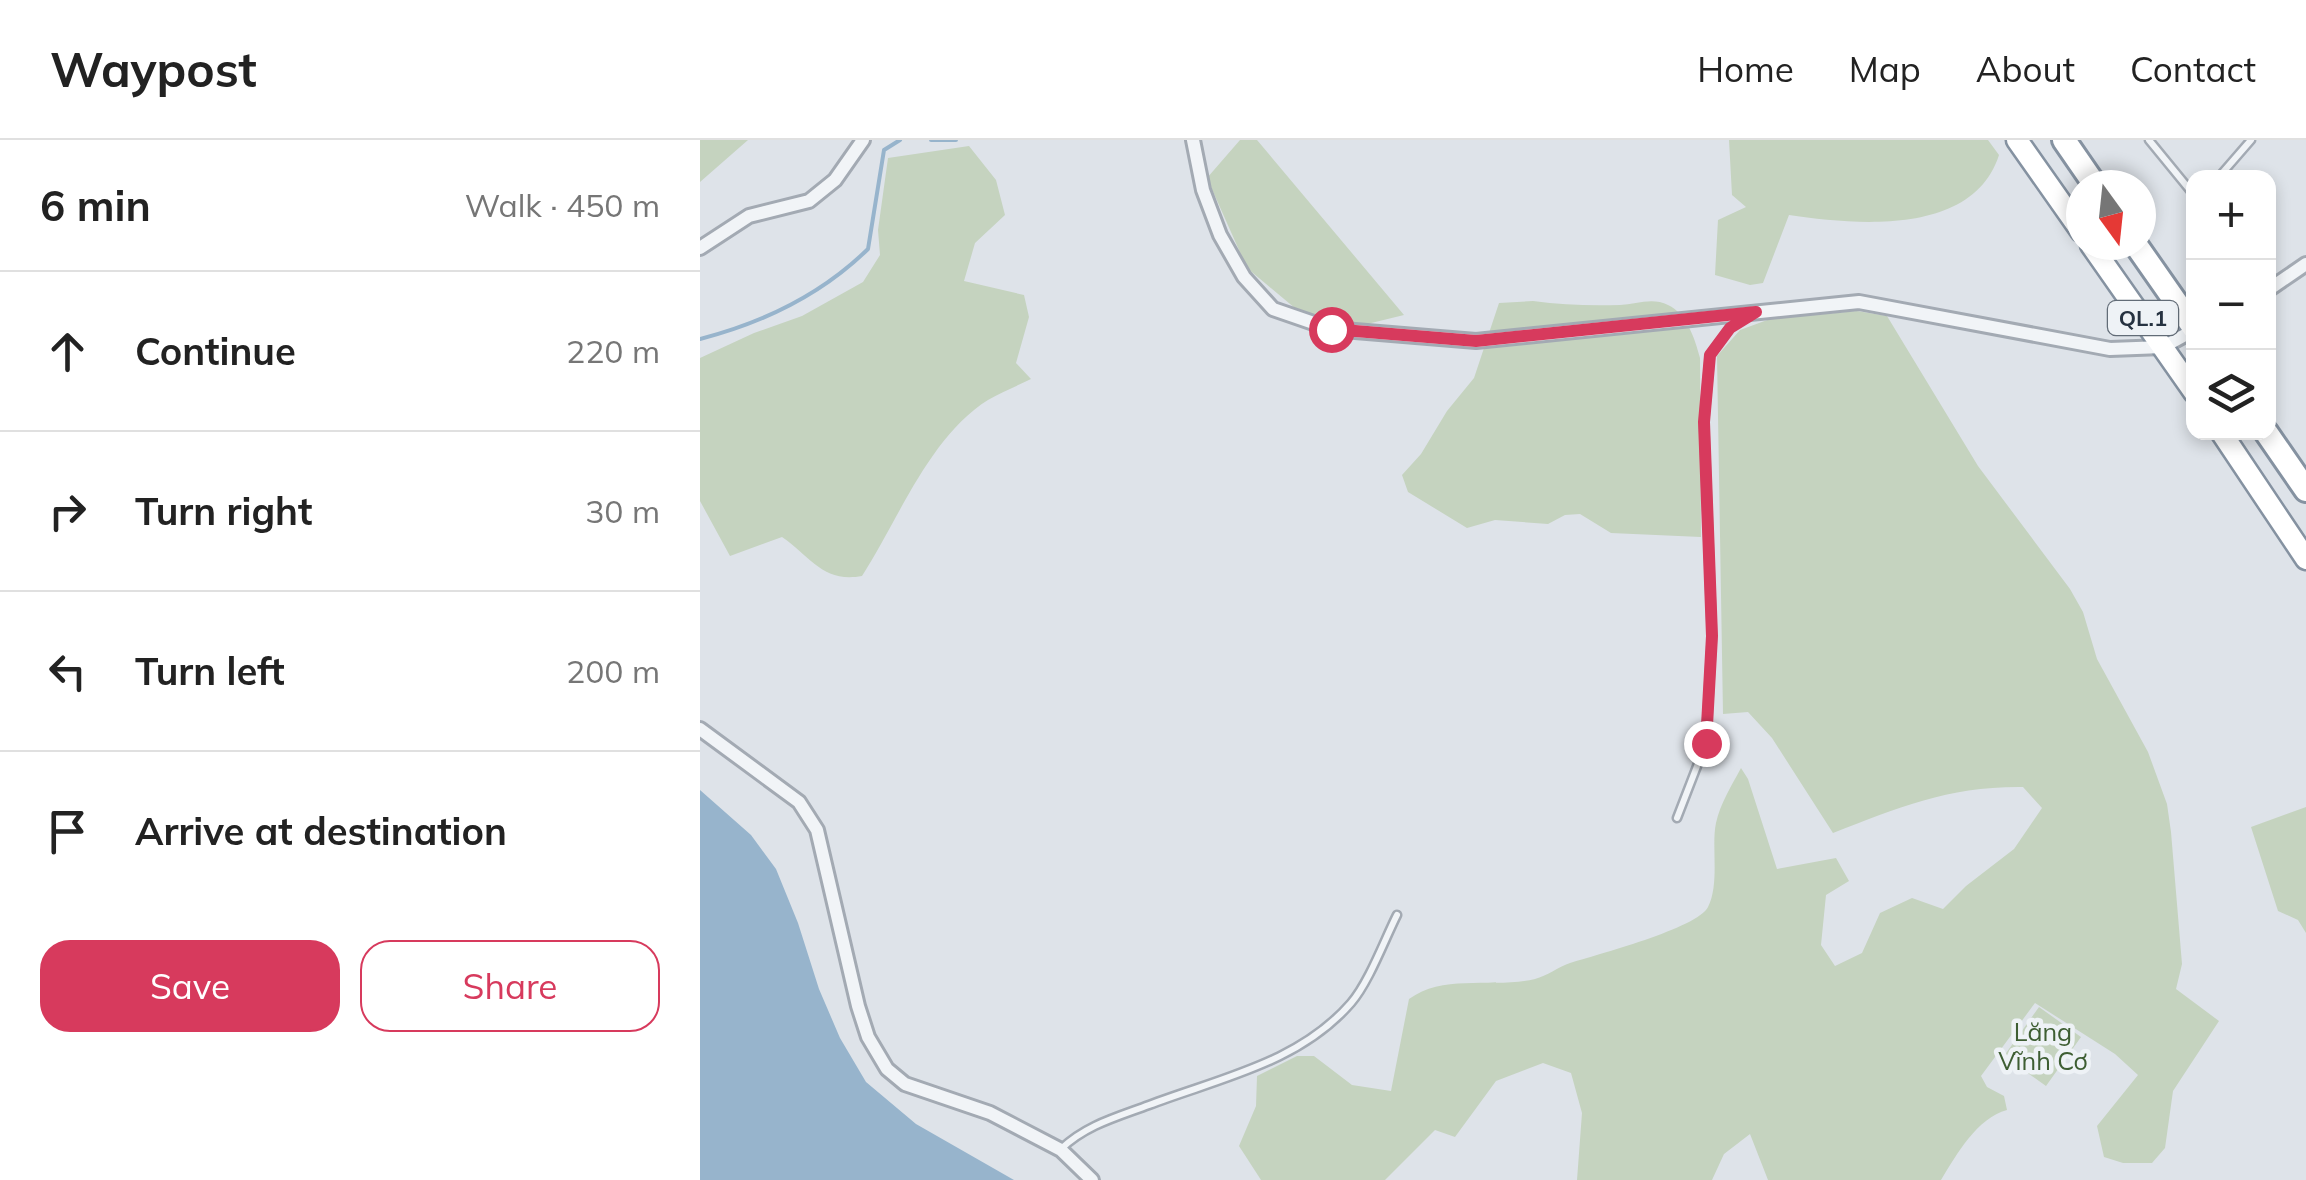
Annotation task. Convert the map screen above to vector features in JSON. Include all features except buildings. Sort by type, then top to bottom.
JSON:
[{"type":"highway","points":[[2017,140],[2066,210]]},
{"type":"highway","points":[[2064,140],[2085,170]]},
{"type":"highway","name":"QL.1","points":[[2102,260],[2186,380]]},
{"type":"highway","points":[[2146,260],[2186,317]]},
{"type":"highway","points":[[2225,440],[2306,559]]},
{"type":"highway","points":[[2272,440],[2306,490]]},
{"type":"street","points":[[700,248],[749,216],[809,200],[836,180],[864,140]]},
{"type":"street","points":[[1193,140],[1208,205],[1244,277],[1273,310],[1331,329],[1476,341],[1860,302],[2110,349],[2163,347],[2186,334]]},
{"type":"street","points":[[2276,285],[2306,264]]},
{"type":"street","points":[[700,729],[799,802],[818,830],[858,1006],[868,1037],[887,1069],[904,1084],[990,1113],[1060,1150],[1092,1180]]},
{"type":"lane","points":[[2150,140],[2186,186]]},
{"type":"lane","points":[[2225,170],[2252,140]]},
{"type":"lane","points":[[1677,818],[1706,743],[1712,636],[1704,422],[1710,355],[1730,328],[1756,312]]},
{"type":"lane","points":[[1060,1150],[1080,1131],[1259,1068],[1317,1035],[1353,1000],[1396,915]]},
{"type":"green space","points":[[700,140],[748,140],[700,182]]},
{"type":"green space","points":[[1240,140],[1257,140],[1404,315],[1363,325],[1302,314],[1247,268],[1207,178]]},
{"type":"green space","points":[[1729,140],[1988,140],[1999,155],[1985,181],[1965,200],[1939,212],[1878,222],[1789,215],[1763,283],[1750,285],[1715,275],[1718,220],[1746,207],[1732,195]]},
{"type":"green space","points":[[969,146],[996,180],[1005,215],[975,243],[964,281],[1024,295],[1029,317],[1016,363],[1031,379],[988,400],[949,435],[917,481],[862,576],[827,572],[782,537],[730,556],[700,501],[700,358],[802,316],[863,282],[880,255],[878,230],[888,158]]},
{"type":"green space","points":[[1656,301],[1675,309],[1685,321],[1700,358],[1701,537],[1611,533],[1580,514],[1565,515],[1548,524],[1495,520],[1467,528],[1408,492],[1402,475],[1474,378],[1499,303],[1620,305]]},
{"type":"green space","points":[[1857,311],[1887,316],[1978,466],[2070,589],[2083,612],[2097,659],[2148,752],[2167,804],[2171,832],[2182,964],[2176,989],[2219,1021],[2173,1091],[2165,1148],[2152,1163],[2123,1163],[2104,1157],[2097,1126],[2138,1075],[2115,1054],[2035,1003],[1981,1076],[1987,1087],[2004,1096],[2007,1110],[1977,1129],[1941,1180],[1768,1180],[1750,1134],[1724,1154],[1712,1180],[1577,1180],[1582,1113],[1571,1073],[1543,1063],[1496,1081],[1455,1137],[1435,1130],[1385,1180],[1261,1180],[1239,1146],[1256,1106],[1257,1076],[1297,1056],[1314,1056],[1352,1085],[1391,1091],[1409,999],[1423,991],[1454,984],[1535,979],[1570,963],[1667,932],[1700,915],[1708,907],[1714,887],[1718,816],[1741,768],[1777,869],[1836,858],[1849,881],[1826,895],[1821,945],[1835,966],[1862,953],[1880,913],[1912,898],[1943,909],[2014,849],[2042,808],[2023,787],[1948,794],[1833,833],[1772,738],[1748,712],[1723,714],[1717,356],[1740,330],[1770,319]]},
{"type":"green space","points":[[2306,807],[2306,933],[2298,920],[2278,911],[2251,827]]},
{"type":"green space","name":"Lăng Vĩnh Cơ","points":[[2039,1007],[2081,1037],[2046,1086],[2004,1056]]},
{"type":"water","points":[[700,790],[751,835],[776,869],[819,989],[840,1038],[866,1082],[916,1124],[1014,1180],[700,1180]]},
{"type":"waterway","points":[[700,339],[746,325],[790,305],[831,280],[868,249],[884,150],[900,140]]},
{"type":"waterway","points":[[931,140],[956,140]]},
{"type":"route","points":[[1331,329],[1476,341],[1756,312],[1730,328],[1710,355],[1704,422],[1712,636],[1706,743]]}]
